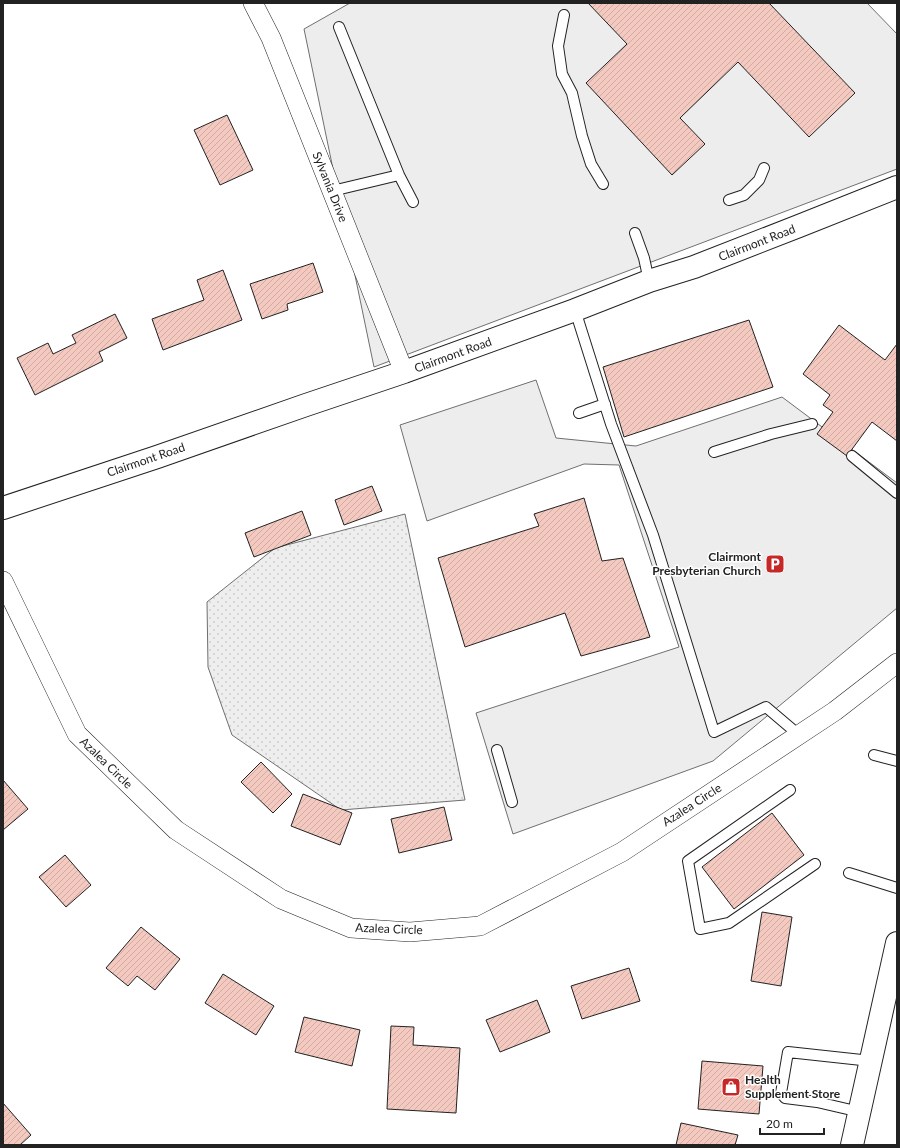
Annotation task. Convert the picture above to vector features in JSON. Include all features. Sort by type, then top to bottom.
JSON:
[{"type":"main road","name":"Clairmont Road","points":[[3,508],[158,457],[404,372],[575,310],[649,281],[701,264],[897,187]]},
{"type":"main road","points":[[852,1145],[871,1060],[894,987],[897,943]]},
{"type":"street","name":"Sylvania Drive","points":[[253,3],[271,38],[404,372]]},
{"type":"street","name":"Azalea Circle","points":[[3,581],[76,734],[176,830],[281,899],[351,928],[410,932],[480,926],[622,852],[835,711],[893,668]]},
{"type":"lane","points":[[564,16],[558,46],[562,74],[572,93],[582,136],[591,164],[603,184]]},
{"type":"lane","points":[[339,27],[399,175],[413,202]]},
{"type":"lane","points":[[729,200],[744,195],[759,180],[764,168]]},
{"type":"lane","points":[[332,191],[399,175]]},
{"type":"lane","points":[[635,233],[644,258],[649,281]]},
{"type":"lane","points":[[575,310],[611,424],[653,535],[714,732],[766,707],[799,734]]},
{"type":"lane","points":[[579,413],[605,404]]},
{"type":"lane","points":[[714,452],[771,434],[812,424]]},
{"type":"lane","points":[[852,456],[897,493]]},
{"type":"lane","points":[[497,750],[512,802]]},
{"type":"lane","points":[[874,755],[897,761]]},
{"type":"lane","points":[[790,790],[688,861],[700,929],[729,923],[815,864]]},
{"type":"lane","points":[[849,873],[897,888]]},
{"type":"lane","points":[[860,1112],[817,1102],[785,1098],[781,1093],[788,1052],[871,1060]]},
{"type":"shaded area","points":[[350,3],[867,3],[897,34],[897,169],[374,367],[304,29]]},
{"type":"shaded area","name":"Clairmont Presbyterian Church","points":[[536,380],[556,438],[636,446],[782,397],[897,483],[897,608],[713,761],[513,834],[476,713],[679,647],[619,465],[584,464],[427,521],[400,425]]},
{"type":"shaded area","points":[[405,514],[465,800],[341,810],[232,735],[208,667],[207,602],[275,548]]},
{"type":"building","points":[[588,3],[769,3],[855,93],[809,137],[738,62],[680,118],[705,144],[672,175],[586,83],[627,44]]},
{"type":"building","points":[[227,115],[253,170],[220,185],[194,130]]},
{"type":"building","points":[[313,263],[323,292],[287,304],[288,310],[262,319],[250,284]]},
{"type":"building","points":[[223,270],[242,320],[163,350],[152,319],[204,300],[197,280]]},
{"type":"building","points":[[115,314],[127,338],[99,352],[103,361],[35,395],[17,358],[48,343],[53,354],[76,343],[72,335]]},
{"type":"building","points":[[749,320],[773,387],[624,437],[603,367]]},
{"type":"building","points":[[839,325],[885,360],[897,344],[897,441],[872,422],[847,456],[817,434],[833,412],[823,405],[830,395],[803,374]]},
{"type":"building","points":[[372,486],[382,511],[344,525],[335,500]]},
{"type":"building","points":[[584,498],[602,561],[623,558],[650,637],[581,656],[565,613],[465,647],[438,558],[539,526],[534,514]]},
{"type":"building","points":[[302,511],[311,535],[254,557],[245,533]]},
{"type":"building","points":[[261,762],[292,794],[273,813],[241,782]]},
{"type":"building","points":[[3,780],[28,809],[3,830]]},
{"type":"building","points":[[303,794],[352,813],[340,845],[291,826]]},
{"type":"building","points":[[444,807],[452,840],[399,853],[391,819]]},
{"type":"building","points":[[772,813],[804,855],[734,909],[702,867]]},
{"type":"building","points":[[65,855],[91,885],[66,907],[39,877]]},
{"type":"building","points":[[762,912],[792,917],[781,986],[751,981]]},
{"type":"building","points":[[141,927],[180,959],[155,990],[137,976],[128,986],[106,968]]},
{"type":"building","points":[[629,968],[640,1001],[582,1019],[571,986]]},
{"type":"building","points":[[223,974],[274,1006],[256,1035],[205,1003]]},
{"type":"building","points":[[537,1000],[550,1032],[500,1052],[486,1020]]},
{"type":"building","points":[[304,1017],[360,1030],[352,1066],[295,1052]]},
{"type":"building","points":[[391,1026],[414,1027],[413,1045],[460,1048],[456,1113],[387,1109]]},
{"type":"building","name":"Health Supplement Store","points":[[702,1061],[763,1066],[759,1114],[698,1109]]},
{"type":"building","points":[[3,1103],[31,1135],[20,1145],[3,1145]]},
{"type":"building","points":[[681,1123],[738,1135],[735,1145],[676,1145]]},
{"type":"place","name":"Clairmont Presbyterian Church","points":[[775,564]]},
{"type":"place","name":"Health Supplement Store","points":[[731,1087]]}]
